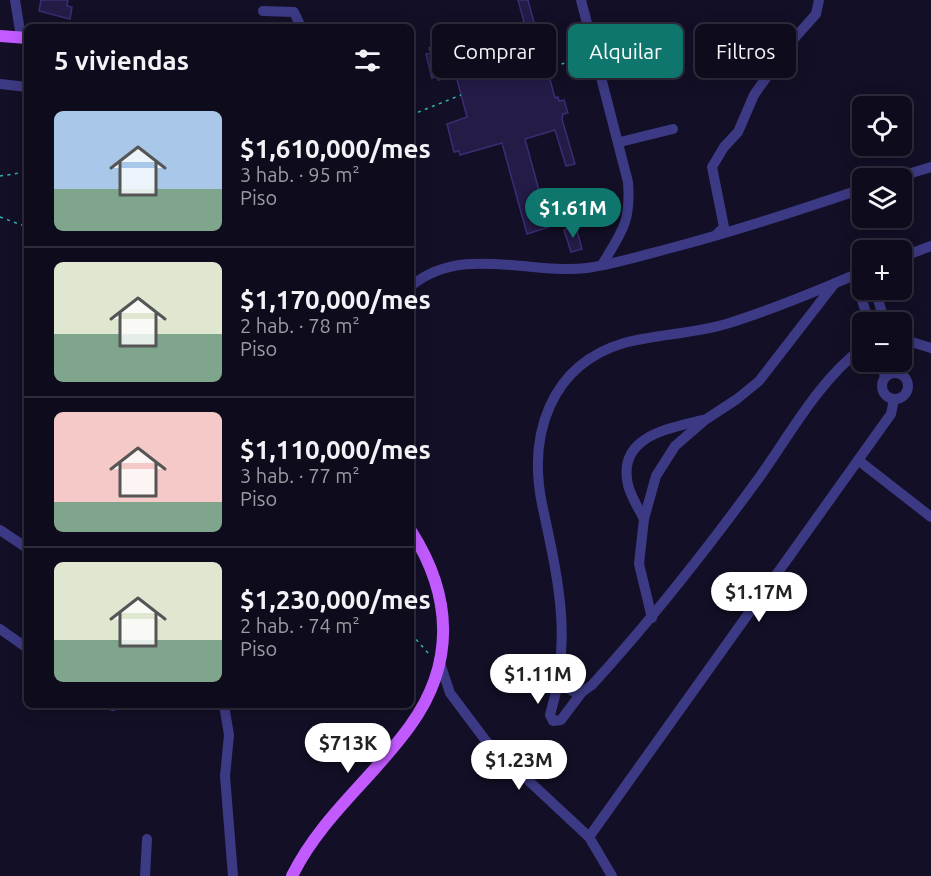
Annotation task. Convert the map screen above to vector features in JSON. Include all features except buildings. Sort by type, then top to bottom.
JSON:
[{"type":"main road","points":[[0,36],[24,38]]},
{"type":"main road","points":[[292,876],[321,827],[410,726],[433,687],[443,645],[443,610],[435,575],[414,536]]},
{"type":"street","points":[[15,0],[24,38]]},
{"type":"street","points":[[581,0],[620,142],[630,203],[627,224],[602,265]]},
{"type":"street","points":[[713,237],[724,227],[712,167],[724,147],[738,132],[754,95],[792,41],[816,14],[819,0]]},
{"type":"street","points":[[263,11],[294,12],[300,24]]},
{"type":"street","points":[[0,84],[24,87]]},
{"type":"street","points":[[620,142],[673,129]]},
{"type":"street","points":[[912,173],[931,167]]},
{"type":"street","points":[[414,284],[437,270],[462,264],[485,263],[562,268],[602,265],[713,237],[852,192]]},
{"type":"street","points":[[912,253],[931,246]]},
{"type":"street","points":[[852,276],[727,324],[621,344],[589,360],[556,395],[545,414],[536,457],[538,483],[563,611],[560,683],[550,715],[554,722],[561,720],[582,692],[592,685],[652,618],[756,482],[810,405],[852,356]]},
{"type":"street","points":[[652,618],[639,564],[644,519],[656,476],[675,446],[705,420],[759,381],[835,283]]},
{"type":"street","points":[[912,342],[931,348]]},
{"type":"street","points":[[884,372],[883,391],[894,399]]},
{"type":"street","points":[[885,376],[890,372]]},
{"type":"street","points":[[894,399],[904,396],[909,388],[907,378],[902,372]]},
{"type":"street","points":[[589,837],[891,414],[894,399]]},
{"type":"street","points":[[644,519],[628,485],[629,464],[639,442],[654,433],[705,420]]},
{"type":"street","points":[[858,460],[931,517]]},
{"type":"street","points":[[0,530],[24,546]]},
{"type":"street","points":[[0,629],[24,646]]},
{"type":"street","points":[[439,663],[450,693],[486,741],[589,837],[612,876]]},
{"type":"street","points":[[560,683],[574,692],[582,692]]},
{"type":"street","points":[[433,687],[450,693]]},
{"type":"street","points":[[224,708],[229,735],[225,776],[233,876]]},
{"type":"street","points":[[145,876],[147,839]]},
{"type":"path","points":[[414,114],[461,96]]},
{"type":"path","points":[[0,176],[24,172]]},
{"type":"path","points":[[0,217],[24,226]]},
{"type":"path","points":[[414,637],[439,663]]}]
